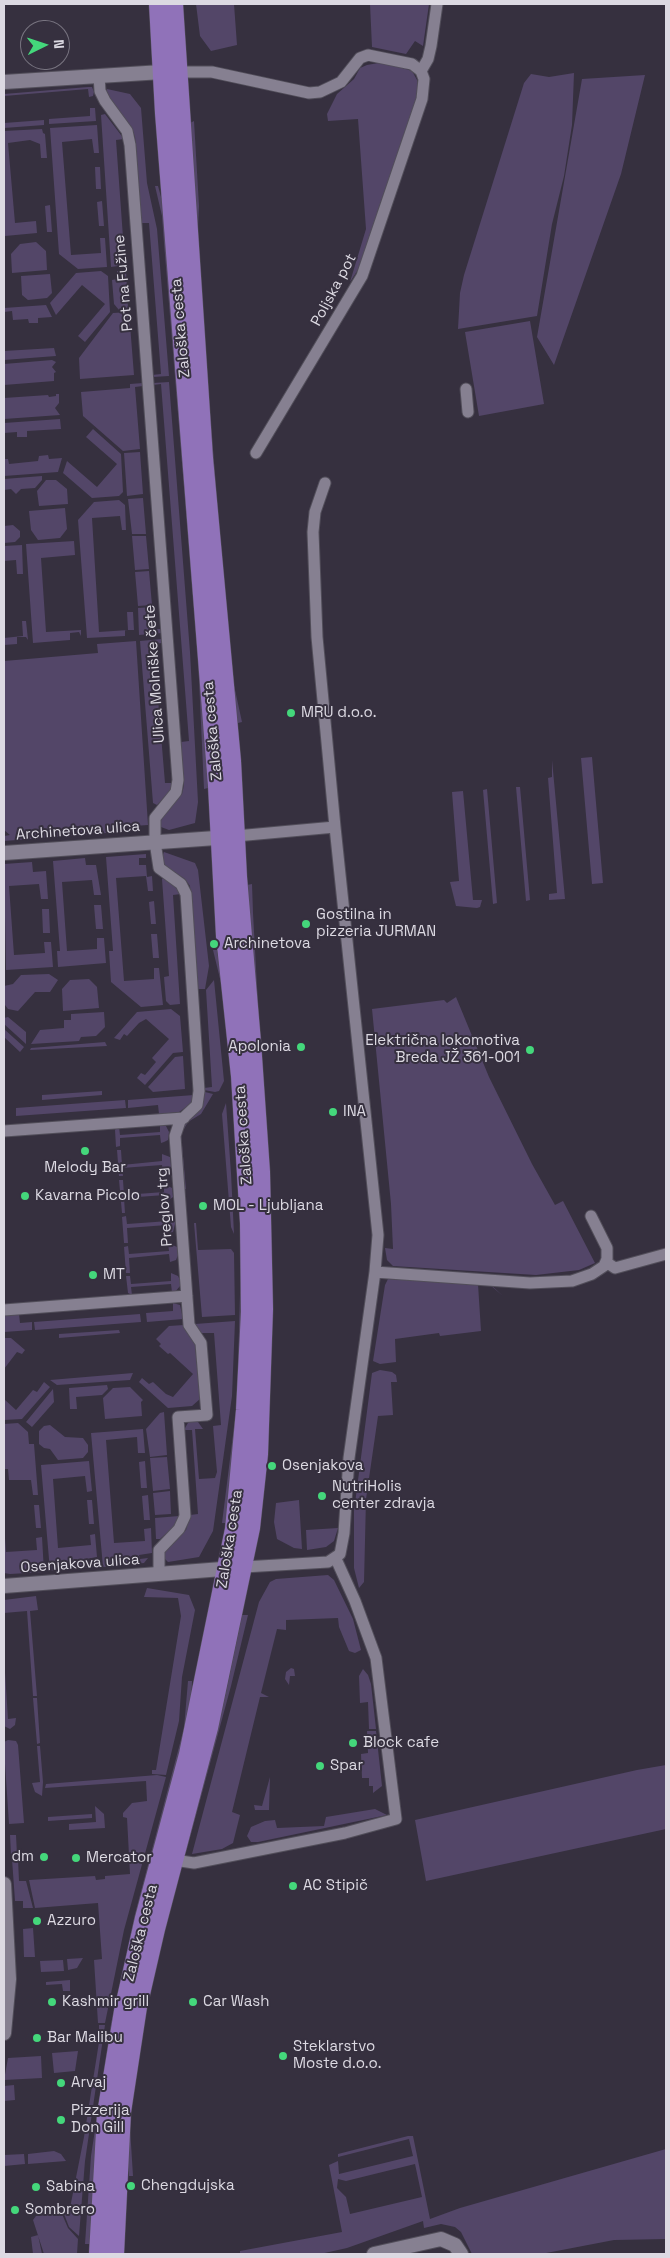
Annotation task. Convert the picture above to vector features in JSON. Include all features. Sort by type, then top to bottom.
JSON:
[{"type":"main road","name":"Zaloška cesta","points":[[98,2254],[106,2114],[123,2011],[144,1918],[235,1568],[251,1528],[259,1454],[264,1309],[260,1172],[228,837],[232,761],[170,72],[158,4]]},
{"type":"main road","name":"Zaloška cesta","points":[[170,72],[174,4]]},
{"type":"main road","name":"Zaloška cesta","points":[[115,2254],[122,2112],[131,2044],[144,1977],[201,1760],[235,1568]]},
{"type":"street","name":"Poljska pot","points":[[256,453],[362,276],[422,99],[424,80],[421,71],[431,46],[432,23],[437,4]]},
{"type":"street","points":[[4,82],[170,72],[212,72],[309,93],[320,92],[341,82],[360,58],[368,55],[402,60],[421,71]]},
{"type":"street","name":"Pot na Fužine","points":[[99,76],[100,91],[128,136],[157,495]]},
{"type":"street","points":[[466,389],[468,412]]},
{"type":"street","points":[[174,1860],[194,1863],[345,1833],[396,1819],[376,1658],[355,1601],[336,1559],[340,1554],[344,1533],[349,1458],[376,1272],[378,1234],[317,637],[312,532],[314,512],[325,483]]},
{"type":"street","name":"Ulica Molniške čete","points":[[155,842],[155,818],[175,794],[178,785],[157,495]]},
{"type":"street","points":[[228,837],[335,827]]},
{"type":"street","name":"Archinetova ulica","points":[[4,852],[228,837]]},
{"type":"street","name":"Archinetova ulica","points":[[155,842],[159,868],[181,884],[185,890],[193,1005]]},
{"type":"street","name":"Preglov trg","points":[[189,1321],[175,1136],[176,1127],[194,1110],[199,1099],[193,1005]]},
{"type":"street","points":[[4,1131],[184,1118]]},
{"type":"street","points":[[376,1272],[530,1283],[572,1281],[592,1274],[604,1266],[606,1262],[607,1248],[591,1216]]},
{"type":"street","points":[[606,1262],[616,1268],[666,1254]]},
{"type":"street","points":[[4,1310],[187,1296]]},
{"type":"street","name":"Osenjakova ulica","points":[[159,1574],[159,1550],[180,1529],[185,1516],[178,1417],[207,1415],[201,1343],[190,1328],[189,1321]]},
{"type":"street","name":"Zaloška cesta","points":[[235,1568],[328,1562],[336,1559]]},
{"type":"street","name":"Osenjakova ulica","points":[[4,1586],[235,1568]]},
{"type":"street","points":[[4,1884],[9,1979],[4,2032]]},
{"type":"street","points":[[374,2254],[441,2239],[453,2243],[461,2254]]},
{"type":"shaded area","points":[[196,4],[234,4],[237,45],[211,51],[200,36]]},
{"type":"shaded area","points":[[370,4],[429,4],[423,46],[415,41],[406,54],[372,47]]},
{"type":"shaded area","points":[[384,62],[412,71],[417,80],[419,94],[377,213],[379,216],[363,262],[350,282],[366,229],[358,119],[328,121],[327,114],[337,94],[354,79],[360,68]]},
{"type":"shaded area","points":[[574,73],[572,125],[564,176],[552,224],[537,316],[458,329],[460,293],[464,275],[524,83],[531,74],[549,77]]},
{"type":"shaded area","points":[[645,75],[621,174],[554,365],[537,337],[582,79]]},
{"type":"shaded area","points":[[92,87],[93,96],[89,97],[88,89],[4,96],[4,94]]},
{"type":"shaded area","points":[[107,89],[130,94],[141,108],[147,183],[157,229],[169,376],[153,377],[152,375],[161,374],[149,223],[141,223],[135,137],[131,127],[107,95]]},
{"type":"shaded area","points":[[90,108],[95,108],[96,121],[49,124],[49,119],[90,116]]},
{"type":"shaded area","points":[[105,114],[124,139],[116,140],[125,265],[111,267],[101,115]]},
{"type":"shaded area","points":[[44,120],[44,125],[4,128],[4,123]]},
{"type":"shaded area","points":[[194,121],[199,206],[197,249],[228,638],[232,676],[242,722],[238,723],[230,687],[225,638],[194,249],[196,206],[190,123]]},
{"type":"shaded area","points":[[97,125],[99,153],[94,153],[92,139],[62,142],[71,255],[101,253],[100,238],[105,238],[107,267],[78,269],[59,254],[50,128]]},
{"type":"shaded area","points":[[42,129],[45,134],[47,158],[41,158],[40,144],[30,140],[8,143],[15,223],[36,221],[37,233],[5,236],[4,131]]},
{"type":"shaded area","points":[[95,167],[100,167],[101,189],[96,189]]},
{"type":"shaded area","points":[[155,186],[158,186],[163,204],[200,658],[208,788],[204,789],[198,658],[162,216]]},
{"type":"shaded area","points":[[102,201],[104,226],[99,226],[97,202]]},
{"type":"shaded area","points":[[50,205],[52,232],[47,232],[45,206]]},
{"type":"shaded area","points":[[36,242],[46,251],[47,270],[12,273],[11,254],[20,244]]},
{"type":"shaded area","points":[[126,270],[128,309],[119,310],[114,304],[112,280],[117,279],[117,271]]},
{"type":"shaded area","points":[[101,271],[108,276],[110,312],[85,342],[78,336],[105,304],[82,285],[56,315],[50,303],[76,273]]},
{"type":"shaded area","points":[[50,274],[52,293],[47,298],[28,300],[22,295],[21,276]]},
{"type":"shaded area","points":[[46,305],[52,317],[38,318],[38,323],[29,323],[28,319],[13,320],[12,311],[4,312],[4,308]]},
{"type":"shaded area","points":[[129,312],[134,375],[80,379],[79,358],[113,313]]},
{"type":"shaded area","points":[[530,321],[544,404],[479,416],[465,332]]},
{"type":"shaded area","points":[[54,348],[56,356],[4,360],[4,351]]},
{"type":"shaded area","points":[[52,360],[56,362],[52,367],[56,372],[54,373],[54,381],[4,385],[4,364]]},
{"type":"shaded area","points":[[169,382],[190,652],[198,802],[195,823],[169,830],[161,827],[159,822],[162,815],[182,794],[184,785],[181,742],[189,741],[161,384],[153,385],[153,383]]},
{"type":"shaded area","points":[[143,383],[143,386],[135,387],[140,449],[123,451],[83,416],[81,392],[130,388],[130,384]]},
{"type":"shaded area","points":[[56,394],[59,394],[59,403],[55,408],[60,415],[4,419],[4,398],[48,395],[49,397],[56,396]]},
{"type":"shaded area","points":[[60,419],[61,429],[27,431],[27,437],[17,437],[17,432],[4,433],[4,423]]},
{"type":"shaded area","points":[[93,429],[121,454],[123,492],[119,496],[92,498],[63,473],[67,461],[97,487],[117,464],[86,437]]},
{"type":"shaded area","points":[[140,452],[143,494],[127,496],[124,453]]},
{"type":"shaded area","points":[[48,455],[49,459],[62,458],[58,472],[4,476],[4,459],[8,459],[9,464],[38,461],[39,456]]},
{"type":"shaded area","points":[[42,476],[42,480],[35,488],[21,489],[16,494],[11,489],[4,490],[4,479]]},
{"type":"shaded area","points":[[46,480],[56,480],[67,489],[68,504],[39,506],[37,491]]},
{"type":"shaded area","points":[[143,498],[146,534],[132,534],[128,499]]},
{"type":"shaded area","points":[[119,500],[125,505],[126,530],[122,530],[120,516],[92,518],[99,632],[125,630],[125,636],[87,638],[78,520],[94,502]]},
{"type":"shaded area","points":[[65,508],[67,529],[60,538],[38,540],[31,530],[29,511]]},
{"type":"shaded area","points":[[13,525],[20,531],[20,537],[15,542],[4,543],[4,526]]},
{"type":"shaded area","points":[[132,536],[146,536],[149,569],[135,570]]},
{"type":"shaded area","points":[[74,541],[75,555],[41,558],[46,632],[81,630],[81,636],[79,632],[70,633],[70,640],[33,643],[26,544]]},
{"type":"shaded area","points":[[22,545],[23,574],[17,574],[16,560],[4,561],[4,546]]},
{"type":"shaded area","points":[[149,571],[152,605],[138,606],[135,572]]},
{"type":"shaded area","points":[[152,607],[153,629],[161,629],[162,633],[139,635],[138,608]]},
{"type":"shaded area","points":[[127,612],[133,612],[134,630],[128,630]]},
{"type":"shaded area","points":[[22,621],[26,621],[28,640],[26,637],[17,637],[17,644],[4,645],[4,638],[23,636]]},
{"type":"shaded area","points":[[162,639],[162,643],[154,644],[157,687],[165,783],[173,783],[171,790],[157,805],[153,803],[140,641]]},
{"type":"shaded area","points":[[136,641],[148,825],[120,827],[119,832],[4,841],[4,836],[10,835],[4,830],[4,661],[98,653],[97,644]]},
{"type":"shaded area","points":[[592,757],[603,883],[592,884],[581,758]]},
{"type":"shaded area","points":[[552,760],[565,899],[549,900],[549,894],[557,893],[548,778],[552,777]]},
{"type":"shaded area","points":[[516,787],[520,787],[530,900],[526,901]]},
{"type":"shaded area","points":[[487,789],[497,903],[493,904],[483,790]]},
{"type":"shaded area","points":[[463,791],[473,900],[482,900],[480,907],[477,908],[456,906],[450,882],[459,881],[452,792]]},
{"type":"shaded area","points":[[164,852],[195,863],[198,870],[209,966],[205,989],[198,989],[190,886],[185,879],[165,866],[162,857]]},
{"type":"shaded area","points":[[146,854],[146,858],[139,858],[139,865],[146,865],[147,877],[152,876],[153,891],[148,891],[146,876],[116,878],[124,981],[154,979],[154,968],[159,968],[163,1005],[141,1007],[111,982],[109,951],[113,951],[106,857]]},
{"type":"shaded area","points":[[85,858],[86,865],[96,865],[101,895],[94,895],[92,880],[62,882],[67,951],[97,949],[97,938],[104,938],[106,963],[58,967],[57,951],[60,951],[53,861]]},
{"type":"shaded area","points":[[32,862],[33,872],[46,871],[48,899],[41,899],[39,884],[9,886],[14,955],[45,953],[44,942],[51,942],[53,967],[6,970],[4,864]]},
{"type":"shaded area","points":[[164,878],[180,889],[181,894],[173,895],[180,1004],[170,1005],[166,1001],[164,977],[169,976],[162,879]]},
{"type":"shaded area","points":[[252,884],[253,913],[260,1041],[247,885]]},
{"type":"shaded area","points":[[154,901],[156,924],[151,924],[149,902]]},
{"type":"shaded area","points":[[94,905],[101,905],[103,929],[96,929]]},
{"type":"shaded area","points":[[42,909],[49,909],[50,933],[43,933]]},
{"type":"shaded area","points":[[151,934],[157,934],[159,958],[153,958]]},
{"type":"shaded area","points":[[213,950],[217,950],[223,989]]},
{"type":"shaded area","points":[[49,974],[58,980],[50,992],[35,992],[18,1011],[8,1009],[5,1005],[4,986],[13,984],[21,975]]},
{"type":"shaded area","points":[[89,979],[97,987],[99,1008],[63,1011],[62,989],[70,980]]},
{"type":"shaded area","points":[[214,980],[224,1081],[219,1091],[215,1092],[204,1090],[204,1088],[212,1087],[206,990]]},
{"type":"shaded area","points":[[224,997],[233,1068],[231,1076]]},
{"type":"shaded area","points":[[456,997],[489,1077],[532,1164],[555,1205],[563,1201],[595,1263],[579,1270],[536,1275],[393,1266],[387,1260],[385,1248],[393,1249],[391,1204],[372,1009],[444,1000],[447,1003]]},
{"type":"shaded area","points":[[171,1009],[180,1016],[183,1052],[173,1053],[145,1085],[137,1078],[141,1073],[145,1075],[156,1062],[152,1058],[169,1039],[146,1019],[139,1023],[127,1036],[124,1034],[120,1040],[114,1038],[137,1012]]},
{"type":"shaded area","points":[[104,1012],[105,1027],[96,1036],[81,1037],[79,1041],[31,1044],[40,1030],[64,1028],[64,1020],[71,1020],[71,1014]]},
{"type":"shaded area","points":[[8,1017],[26,1032],[26,1044],[4,1024],[4,1018]]},
{"type":"shaded area","points":[[4,1029],[24,1047],[20,1052],[4,1037]]},
{"type":"shaded area","points":[[105,1042],[107,1046],[30,1050],[31,1048]]},
{"type":"shaded area","points":[[183,1056],[185,1089],[153,1092],[148,1087],[175,1057]]},
{"type":"shaded area","points":[[102,1091],[102,1095],[42,1100],[42,1095]]},
{"type":"shaded area","points":[[205,1092],[213,1094],[201,1114],[188,1122],[181,1134],[186,1189],[184,1189],[180,1133],[187,1122],[202,1107]]},
{"type":"shaded area","points":[[194,1095],[192,1103],[179,1112],[159,1114],[158,1105],[128,1108],[128,1100]]},
{"type":"shaded area","points":[[125,1100],[126,1108],[16,1116],[16,1108]]},
{"type":"shaded area","points":[[226,1103],[234,1234],[231,1227],[222,1114]]},
{"type":"shaded area","points":[[160,1124],[166,1126],[169,1132],[168,1140],[161,1143],[160,1135],[120,1138],[120,1146],[116,1147],[115,1130],[117,1127],[119,1127],[120,1135],[160,1132]]},
{"type":"shaded area","points":[[117,1150],[121,1150],[122,1165],[162,1161],[162,1154],[170,1157],[171,1166],[169,1170],[163,1173],[162,1165],[122,1168],[123,1176],[119,1176]]},
{"type":"shaded area","points":[[119,1180],[123,1180],[124,1195],[164,1192],[164,1184],[172,1188],[173,1197],[165,1203],[165,1195],[124,1198],[125,1213],[122,1213]]},
{"type":"shaded area","points":[[166,1213],[173,1216],[176,1220],[173,1232],[168,1233],[167,1225],[127,1228],[128,1243],[124,1243],[122,1217],[126,1216],[127,1224],[167,1221]]},
{"type":"shaded area","points":[[194,1223],[196,1223],[198,1250],[231,1249],[234,1253],[235,1315],[202,1317]]},
{"type":"shaded area","points":[[168,1243],[177,1247],[178,1255],[176,1260],[170,1262],[169,1254],[129,1258],[130,1273],[126,1273],[124,1247],[128,1246],[129,1254],[169,1251]]},
{"type":"shaded area","points":[[241,1257],[244,1264],[242,1384],[226,1523],[222,1523],[237,1403]]},
{"type":"shaded area","points":[[171,1273],[178,1276],[180,1280],[180,1286],[175,1292],[172,1292],[171,1284],[131,1287],[132,1295],[128,1293],[126,1276],[130,1276],[131,1284],[171,1281]]},
{"type":"shaded area","points":[[388,1279],[490,1284],[503,1296],[490,1285],[478,1284],[481,1331],[440,1336],[439,1333],[395,1339],[396,1362],[380,1364],[373,1361],[385,1285]]},
{"type":"shaded area","points":[[173,1303],[180,1305],[183,1319],[147,1322],[146,1313],[173,1311]]},
{"type":"shaded area","points":[[19,1314],[20,1323],[32,1322],[32,1330],[4,1332],[5,1316]]},
{"type":"shaded area","points":[[140,1314],[141,1322],[35,1330],[34,1322]]},
{"type":"shaded area","points":[[235,1321],[232,1396],[213,1531],[199,1557],[168,1562],[164,1558],[164,1551],[186,1530],[190,1515],[198,1514],[192,1430],[184,1430],[189,1421],[198,1422],[203,1429],[195,1429],[199,1479],[215,1478],[217,1472],[213,1426],[221,1425],[214,1333],[201,1333],[195,1324]]},
{"type":"shaded area","points":[[184,1325],[195,1344],[200,1399],[192,1406],[168,1408],[139,1382],[142,1378],[149,1384],[153,1382],[166,1394],[173,1397],[193,1374],[170,1353],[168,1354],[159,1346],[161,1344],[156,1339],[169,1326]]},
{"type":"shaded area","points":[[119,1330],[120,1333],[59,1338],[59,1334]]},
{"type":"shaded area","points":[[4,1338],[11,1338],[25,1350],[22,1354],[17,1352],[4,1369]]},
{"type":"shaded area","points":[[380,1370],[392,1372],[396,1375],[397,1382],[391,1382],[393,1415],[378,1416],[366,1499],[364,1582],[359,1588],[354,1568],[354,1511],[372,1373]]},
{"type":"shaded area","points":[[133,1373],[130,1380],[57,1385],[50,1380]]},
{"type":"shaded area","points":[[44,1382],[50,1387],[22,1419],[4,1420],[4,1399],[16,1410],[33,1390],[37,1392]]},
{"type":"shaded area","points":[[107,1385],[108,1389],[102,1395],[76,1397],[77,1409],[70,1409],[69,1388]]},
{"type":"shaded area","points":[[130,1387],[143,1400],[141,1402],[142,1416],[105,1419],[103,1398],[113,1388]]},
{"type":"shaded area","points":[[53,1389],[54,1402],[32,1427],[26,1422]]},
{"type":"shaded area","points":[[164,1412],[167,1455],[150,1457],[146,1429],[160,1413]]},
{"type":"shaded area","points":[[18,1423],[28,1432],[29,1444],[34,1444],[38,1495],[33,1495],[31,1480],[9,1480],[8,1469],[4,1469],[4,1424]]},
{"type":"shaded area","points":[[50,1425],[65,1437],[83,1438],[88,1445],[88,1452],[83,1458],[58,1460],[50,1449],[44,1448],[39,1444],[39,1431],[44,1426]]},
{"type":"shaded area","points":[[143,1429],[145,1453],[138,1453],[137,1437],[106,1440],[114,1543],[145,1541],[144,1529],[151,1528],[152,1553],[139,1555],[140,1559],[148,1558],[144,1563],[103,1567],[91,1433]]},
{"type":"shaded area","points":[[167,1457],[170,1489],[153,1491],[150,1458]]},
{"type":"shaded area","points":[[89,1461],[92,1491],[87,1492],[85,1476],[53,1479],[58,1548],[91,1545],[90,1535],[95,1534],[97,1557],[86,1559],[87,1563],[97,1563],[97,1567],[50,1571],[41,1465]]},
{"type":"shaded area","points":[[145,1461],[147,1488],[141,1488],[139,1462]]},
{"type":"shaded area","points":[[170,1491],[171,1514],[155,1515],[153,1493]]},
{"type":"shaded area","points":[[148,1495],[150,1520],[144,1520],[142,1496]]},
{"type":"shaded area","points":[[87,1500],[92,1500],[94,1524],[89,1524]]},
{"type":"shaded area","points":[[299,1500],[302,1549],[294,1548],[277,1539],[274,1522],[276,1503]]},
{"type":"shaded area","points":[[34,1505],[39,1505],[41,1528],[36,1528]]},
{"type":"shaded area","points":[[179,1516],[176,1525],[160,1539],[156,1539],[155,1518]]},
{"type":"shaded area","points":[[4,1524],[6,1552],[37,1550],[36,1538],[42,1537],[44,1572],[4,1573]]},
{"type":"shaded area","points":[[338,1528],[334,1541],[326,1547],[307,1550],[306,1530]]},
{"type":"shaded area","points":[[328,1575],[334,1580],[353,1619],[361,1650],[355,1653],[349,1651],[339,1627],[338,1618],[286,1620],[286,1630],[277,1629],[261,1693],[269,1697],[260,1697],[232,1812],[240,1815],[233,1843],[222,1849],[192,1854],[259,1602],[270,1582],[276,1579]]},
{"type":"shaded area","points":[[147,1588],[189,1595],[195,1610],[182,1677],[179,1721],[166,1775],[152,1774],[152,1770],[156,1770],[181,1616],[178,1598],[144,1597]]},
{"type":"shaded area","points":[[36,1596],[38,1610],[30,1611],[37,1696],[33,1696],[27,1611],[4,1613],[4,1600]]},
{"type":"shaded area","points":[[242,1615],[248,1615],[231,1686],[186,1852],[183,1849],[224,1701]]},
{"type":"shaded area","points":[[4,1657],[8,1719],[16,1718],[15,1725],[10,1729],[4,1726]]},
{"type":"shaded area","points":[[291,1668],[294,1669],[295,1676],[290,1676],[289,1685],[285,1679],[286,1672]]},
{"type":"shaded area","points":[[363,1669],[368,1675],[371,1684],[376,1729],[369,1729],[368,1702],[360,1703],[359,1676]]},
{"type":"shaded area","points":[[188,1681],[192,1681],[191,1711],[109,2058],[95,2156],[90,2244],[85,2244],[91,2156],[111,2024],[135,1914],[184,1728]]},
{"type":"shaded area","points":[[33,1698],[37,1698],[40,1743],[37,1744]]},
{"type":"shaded area","points":[[367,1731],[376,1731],[382,1786],[373,1793],[373,1786],[369,1786],[369,1778],[362,1778],[361,1754],[368,1753]]},
{"type":"shaded area","points":[[8,1740],[16,1741],[18,1745],[24,1823],[9,1824],[4,1749],[4,1742]]},
{"type":"shaded area","points":[[37,1746],[40,1746],[43,1782],[42,1796],[35,1792],[32,1783],[40,1782]]},
{"type":"shaded area","points":[[666,1765],[666,1829],[426,1881],[415,1820]]},
{"type":"shaded area","points":[[157,1775],[166,1777],[124,1930],[105,2023],[98,2023],[94,1960],[102,1959],[98,1903],[35,1908],[29,1880],[95,1876],[96,1880],[105,1879],[105,1876],[130,1874],[127,1818],[123,1817],[123,1813],[132,1803],[147,1801],[146,1781],[45,1788],[46,1784]]},
{"type":"shaded area","points":[[270,1777],[269,1810],[255,1810],[254,1805],[262,1806]]},
{"type":"shaded area","points":[[95,1806],[104,1814],[105,1828],[69,1830],[69,1824],[96,1822]]},
{"type":"shaded area","points":[[375,1809],[387,1815],[258,1842],[251,1842],[247,1836],[251,1827],[265,1821],[275,1820],[277,1828],[324,1826],[326,1817]]},
{"type":"shaded area","points":[[92,1814],[92,1818],[48,1821],[48,1817]]},
{"type":"shaded area","points":[[10,1835],[16,1835],[17,1855],[11,1855]]},
{"type":"shaded area","points":[[12,1859],[18,1859],[19,1881],[26,1881],[33,1908],[23,1908],[23,1901],[15,1901]]},
{"type":"shaded area","points":[[33,1928],[35,1957],[24,1957],[23,1929]]},
{"type":"shaded area","points":[[83,1958],[77,1968],[68,1970],[67,1959]]},
{"type":"shaded area","points":[[63,1960],[64,1971],[41,1972],[40,1961]]},
{"type":"shaded area","points":[[70,1980],[70,1991],[63,1991],[62,1984],[46,1985],[46,1982]]},
{"type":"shaded area","points":[[99,2025],[105,2025],[85,2161],[79,2236],[69,2227],[64,2214],[69,2213],[84,2137],[99,2042]]},
{"type":"shaded area","points":[[78,2051],[75,2071],[54,2073],[52,2053]]},
{"type":"shaded area","points":[[41,2056],[42,2078],[4,2080],[8,2058]]},
{"type":"shaded area","points":[[14,2085],[15,2100],[4,2101],[4,2086]]},
{"type":"shaded area","points":[[132,2102],[130,2128],[133,2176],[129,2176],[126,2135]]},
{"type":"shaded area","points":[[413,2136],[430,2219],[460,2208],[666,2149],[666,2239],[614,2240],[541,2254],[472,2254],[461,2232],[455,2227],[441,2224],[424,2228],[423,2221],[347,2248],[320,2254],[240,2254],[240,2251],[342,2232],[329,2165],[338,2161],[339,2174],[413,2156],[409,2139],[338,2157],[338,2154]],"holes":[[[415,2164],[422,2197],[350,2214],[346,2197],[337,2188],[338,2179],[346,2181]]]},
{"type":"shaded area","points":[[54,2151],[61,2154],[66,2161],[28,2164],[28,2154]]},
{"type":"shaded area","points":[[24,2154],[25,2164],[4,2166],[4,2155]]},
{"type":"shaded area","points":[[62,2214],[68,2228],[78,2239],[77,2254],[44,2254],[33,2220],[36,2216]]},
{"type":"shaded area","points":[[38,2235],[42,2254],[33,2254],[31,2237]]},
{"type":"place","name":"MRU d.o.o.","points":[[291,713]]},
{"type":"place","name":"Gostilna in pizzeria JURMAN","points":[[306,924]]},
{"type":"place","name":"Archinetova","points":[[214,944]]},
{"type":"place","name":"Apolonia","points":[[301,1047]]},
{"type":"place","name":"Električna lokomotiva Breda JŽ 361-001","points":[[530,1050]]},
{"type":"place","name":"INA","points":[[333,1112]]},
{"type":"place","name":"Melody Bar","points":[[85,1151]]},
{"type":"place","name":"Kavarna Picolo","points":[[25,1196]]},
{"type":"place","name":"MOL - Ljubljana","points":[[203,1206]]},
{"type":"place","name":"MT","points":[[93,1275]]},
{"type":"place","name":"Osenjakova","points":[[272,1466]]},
{"type":"place","name":"NutriHolis center zdravja","points":[[322,1496]]},
{"type":"place","name":"Block cafe","points":[[353,1743]]},
{"type":"place","name":"Spar","points":[[320,1766]]},
{"type":"place","name":"dm","points":[[44,1857]]},
{"type":"place","name":"Mercator","points":[[76,1858]]},
{"type":"place","name":"AC Stipič","points":[[293,1886]]},
{"type":"place","name":"Azzuro","points":[[37,1921]]},
{"type":"place","name":"Kashmir grill","points":[[52,2002]]},
{"type":"place","name":"Car Wash","points":[[193,2002]]},
{"type":"place","name":"Bar Malibu","points":[[37,2038]]},
{"type":"place","name":"Steklarstvo Moste d.o.o.","points":[[283,2056]]},
{"type":"place","name":"Arvaj","points":[[61,2083]]},
{"type":"place","name":"Pizzerija Don Gill","points":[[61,2120]]},
{"type":"place","name":"Chengdujska","points":[[131,2186]]},
{"type":"place","name":"Sabina","points":[[36,2187]]},
{"type":"place","name":"Sombrero","points":[[15,2210]]}]
